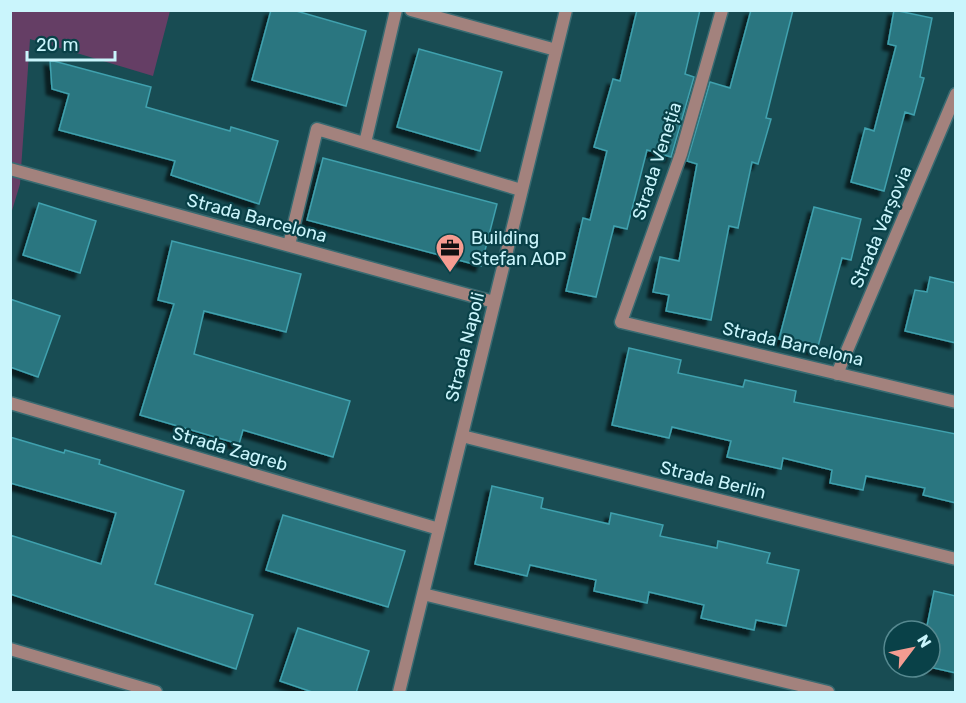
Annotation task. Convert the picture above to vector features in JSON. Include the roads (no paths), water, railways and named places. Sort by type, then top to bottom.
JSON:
[{"type":"street","points":[[365,143],[396,10]]},
{"type":"street","points":[[411,10],[556,50]]},
{"type":"street","name":"Strada Napoli","points":[[399,693],[566,10]]},
{"type":"street","name":"Strada Veneția","points":[[621,322],[681,154],[722,10]]},
{"type":"street","name":"Strada Varșovia","points":[[837,374],[956,93]]},
{"type":"street","points":[[289,245],[317,129],[521,190]]},
{"type":"street","name":"Strada Barcelona","points":[[10,169],[494,302]]},
{"type":"street","name":"Strada Barcelona","points":[[621,322],[956,402]]},
{"type":"street","name":"Strada Zagreb","points":[[10,404],[439,529]]},
{"type":"street","name":"Strada Berlin","points":[[462,436],[956,559]]},
{"type":"street","points":[[423,594],[828,693]]},
{"type":"street","points":[[10,649],[128,688],[156,693]]},
{"type":"place","name":"Building Stefan AOP","points":[[450,274]]}]
